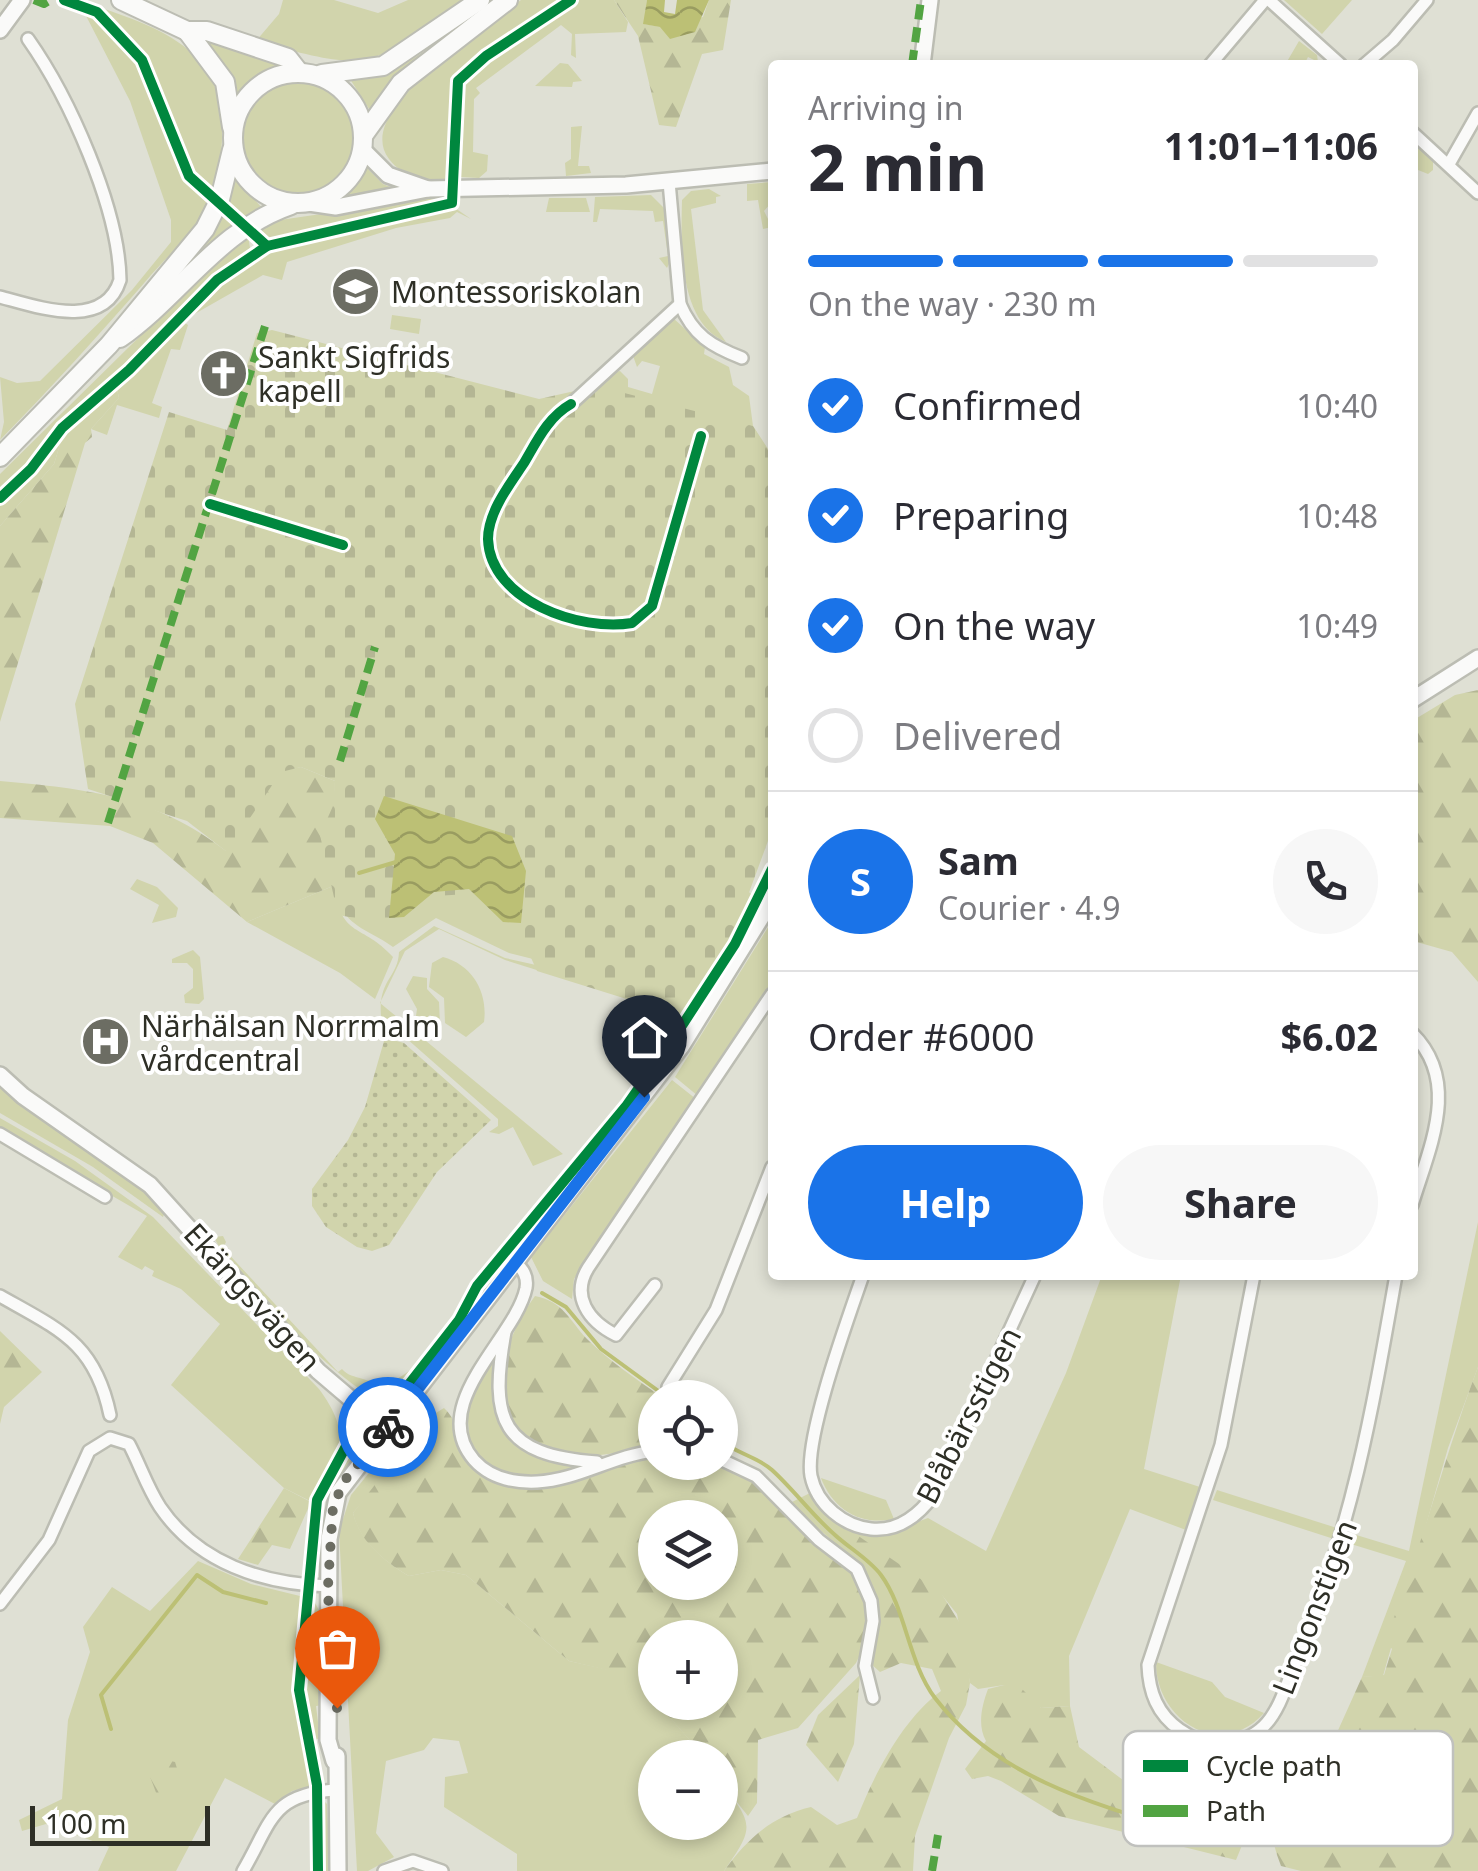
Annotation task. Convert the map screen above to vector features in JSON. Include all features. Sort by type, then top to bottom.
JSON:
[{"type":"main road","points":[[121,0],[187,31],[207,31],[288,58],[299,72]]},
{"type":"main road","points":[[232,127],[242,106],[258,90],[299,72],[318,74],[383,66],[480,0]]},
{"type":"main road","points":[[110,345],[139,324],[228,238],[254,219],[300,204],[342,184],[401,83],[508,0]]},
{"type":"main road","points":[[0,457],[110,345],[205,228],[220,199],[232,150],[225,82],[187,31]]},
{"type":"main road","points":[[318,74],[352,96],[364,141]]},
{"type":"main road","points":[[232,150],[254,187],[300,204]]},
{"type":"street","points":[[0,30],[22,0]]},
{"type":"street","points":[[923,60],[930,0]]},
{"type":"street","points":[[1214,60],[1267,0],[1335,60]]},
{"type":"street","points":[[1370,60],[1427,0]]},
{"type":"street","points":[[0,297],[51,309],[94,310],[104,304],[120,280],[116,243],[91,164],[28,38]]},
{"type":"street","points":[[1448,164],[1478,113]]},
{"type":"street","points":[[1418,137],[1478,192]]},
{"type":"street","points":[[364,141],[388,174],[428,189]]},
{"type":"street","points":[[300,204],[336,207],[428,189],[669,182],[768,170]]},
{"type":"street","points":[[669,182],[680,304],[697,335],[742,358]]},
{"type":"street","points":[[571,404],[680,304]]},
{"type":"street","points":[[1418,696],[1478,658]]},
{"type":"street","points":[[338,1871],[334,1761],[339,1748],[336,1692],[331,1684],[328,1586],[330,1521],[338,1493],[681,1047],[768,906]]},
{"type":"street","points":[[656,1285],[616,1335],[603,1328],[579,1298],[578,1285],[588,1268],[768,1000]]},
{"type":"street","points":[[1418,1039],[1426,1046],[1440,1087],[1437,1118],[1418,1184]]},
{"type":"street","name":"Ekängsvägen","points":[[0,1074],[38,1108],[150,1184],[318,1371],[386,1428]]},
{"type":"street","points":[[0,1134],[104,1197]]},
{"type":"street","points":[[673,1380],[716,1310],[768,1176]]},
{"type":"street","points":[[514,1262],[527,1282],[467,1396],[460,1420],[468,1452],[488,1472],[520,1482],[559,1478],[601,1462],[638,1454]]},
{"type":"street","name":"Blåbärsstigen","points":[[862,1280],[815,1440],[812,1477],[823,1502],[845,1521],[885,1529],[917,1516],[935,1493],[1033,1280]]},
{"type":"street","name":"Lingonstigen","points":[[1181,1731],[1167,1720],[1151,1691],[1148,1665],[1220,1444],[1253,1280]]},
{"type":"street","name":"Lingonstigen","points":[[1255,1731],[1268,1720],[1319,1606],[1360,1471],[1395,1280]]},
{"type":"street","points":[[0,1296],[58,1330],[94,1362],[110,1415]]},
{"type":"street","points":[[506,1328],[496,1395],[511,1430],[538,1452],[560,1459],[601,1462]]},
{"type":"street","points":[[0,1604],[49,1540],[89,1450],[110,1438],[128,1444],[161,1510],[206,1553],[244,1573],[328,1586]]},
{"type":"street","points":[[738,1468],[756,1476],[819,1540],[857,1569],[871,1601],[873,1620],[865,1666],[872,1698]]},
{"type":"street","points":[[244,1871],[280,1805],[305,1793],[334,1790]]},
{"type":"street","points":[[384,1871],[413,1861],[442,1871]]},
{"type":"green space","points":[[283,0],[334,0],[378,13],[408,0],[464,0],[386,52],[348,61],[256,41],[279,14]]},
{"type":"green space","points":[[496,0],[371,112],[350,79],[370,76],[408,61]]},
{"type":"green space","points":[[521,0],[566,0],[456,78],[452,181],[409,175],[395,166],[382,139],[389,117],[405,94],[454,48]]},
{"type":"green space","points":[[579,0],[614,0],[628,22],[626,32],[575,34],[576,58],[571,55],[572,34],[561,25],[476,88],[480,93],[474,99],[473,152],[488,155],[487,171],[479,178],[460,177],[458,102],[464,77]]},
{"type":"green space","points":[[614,0],[647,0],[644,24],[661,27],[703,17],[709,0],[731,0],[723,50],[702,54],[676,127],[659,125],[638,36]]},
{"type":"green space","points":[[1284,0],[1352,0],[1322,34]]},
{"type":"green space","points":[[98,7],[165,34],[199,60],[209,74],[221,110],[218,170],[207,205],[187,236],[0,440],[4,422],[0,377],[17,383],[40,381],[132,290],[171,242],[171,220],[130,101],[83,10],[111,27],[131,50],[145,75],[174,157],[187,180],[205,198],[211,192],[184,158],[148,63]]},
{"type":"green space","points":[[203,38],[286,66],[254,81],[236,97]]},
{"type":"green space","points":[[1299,41],[1318,60],[1308,57],[1288,60]]},
{"type":"green space","points":[[560,63],[568,64],[582,81],[573,82],[572,87],[535,86]]},
{"type":"green space","points":[[298,81],[319,85],[338,97],[350,116],[354,137],[350,158],[338,177],[319,189],[298,193],[277,189],[258,177],[246,158],[242,137],[246,116],[258,97],[277,85]]},
{"type":"green space","points":[[582,126],[578,166],[589,166],[591,173],[566,176],[565,163],[571,159],[571,127]]},
{"type":"green space","points":[[1418,146],[1433,160],[1433,170],[1428,174],[1418,170]]},
{"type":"green space","points":[[365,166],[383,184],[397,190],[337,200]]},
{"type":"green space","points":[[234,176],[262,208],[222,233],[144,309]]},
{"type":"green space","points":[[768,182],[768,206],[764,211],[768,228],[763,229],[758,200],[747,201],[747,184]]},
{"type":"green space","points":[[709,189],[721,196],[716,197],[716,203],[691,209],[703,310],[726,342],[710,332],[699,318],[691,300],[683,259],[682,200],[691,191]]},
{"type":"green space","points":[[452,195],[444,205],[348,220],[272,240],[258,238],[254,230],[273,221]]},
{"type":"green space","points":[[651,195],[665,209],[671,260],[667,268],[659,258],[668,256],[663,221],[655,222],[653,211],[600,209],[597,222],[593,222],[595,197]]},
{"type":"green space","points":[[549,198],[586,198],[590,212],[546,212]]},
{"type":"green space","points":[[455,208],[471,219],[457,212],[450,218],[396,228],[287,262],[282,280],[263,275],[191,316],[217,284],[282,244],[365,223]]},
{"type":"green space","points":[[248,236],[250,248],[243,259],[209,283],[143,353],[55,430],[21,476],[0,494],[0,474],[193,284]]},
{"type":"green space","points":[[392,315],[421,319],[419,334],[390,329]]},
{"type":"green space","points":[[673,318],[705,347],[704,354],[729,367],[733,385],[749,396],[753,426],[768,449],[768,489],[597,386],[610,373],[620,371],[628,379],[628,387],[652,394],[660,366],[642,361],[637,367],[632,353]]},
{"type":"green space","points":[[182,321],[188,325],[180,350],[171,349],[152,403],[162,407],[159,418],[117,405],[107,435],[91,429],[119,398],[116,385]]},
{"type":"green space","points":[[272,330],[539,399],[597,386],[753,426],[768,450],[768,841],[743,909],[715,966],[681,1016],[537,971],[518,929],[493,923],[468,894],[435,896],[405,922],[389,924],[338,915],[320,835],[333,806],[335,781],[301,767],[281,772],[227,852],[187,821],[88,789],[75,704],[169,412],[227,430],[257,333]]},
{"type":"green space","points":[[116,385],[119,398],[91,429],[92,437],[85,443],[0,722],[0,526],[54,464],[65,428]]},
{"type":"green space","points":[[65,428],[54,464],[0,526],[0,501],[23,482]]},
{"type":"green space","points":[[1478,690],[1478,982],[1452,952],[1418,942],[1418,717],[1455,695]]},
{"type":"green space","points":[[301,767],[335,781],[333,886],[247,922],[153,843],[110,826],[0,818],[0,781],[91,792],[173,818],[226,851],[281,771]]},
{"type":"green space","points":[[439,796],[541,961],[509,953],[436,918],[393,947],[346,916],[342,909]]},
{"type":"green space","points":[[137,879],[157,887],[178,908],[176,917],[152,923],[159,905],[130,889]]},
{"type":"green space","points":[[333,886],[348,923],[393,957],[375,999],[340,973],[247,922]]},
{"type":"green space","points":[[749,892],[753,896],[732,943],[673,1037],[668,1035],[680,1015],[505,960],[439,929],[405,951],[381,1000],[399,952],[434,926],[505,958],[554,969]]},
{"type":"green space","points":[[768,927],[768,991],[698,1096],[675,1077]]},
{"type":"green space","points":[[193,950],[200,957],[204,999],[199,1004],[185,1003],[184,995],[193,988],[193,969],[187,963],[172,963],[172,959]]},
{"type":"green space","points":[[443,957],[463,966],[481,991],[484,1022],[466,1037],[445,1023],[444,998],[429,987],[432,963]]},
{"type":"green space","points":[[413,976],[427,978],[427,989],[439,1002],[440,1025],[430,1015],[418,1026],[415,1023],[417,1009],[406,989]]},
{"type":"green space","points":[[381,1004],[563,1154],[533,1166],[513,1127],[499,1134],[489,1132],[498,1126],[498,1119],[381,1016]]},
{"type":"green space","points":[[384,1041],[404,1043],[491,1120],[437,1172],[389,1245],[372,1251],[357,1247],[326,1227],[312,1206],[312,1189],[348,1140],[365,1107]]},
{"type":"green space","points":[[672,1080],[696,1099],[574,1279],[572,1299],[543,1281],[531,1257]]},
{"type":"green space","points":[[0,1083],[141,1185],[165,1212],[163,1217],[93,1167],[0,1113]]},
{"type":"green space","points":[[0,1118],[75,1161],[153,1217],[319,1389],[340,1434],[336,1460],[318,1505],[284,1488],[171,1385],[220,1324],[181,1289],[152,1276],[154,1271],[145,1266],[142,1270],[118,1257],[147,1216],[0,1131]]},
{"type":"green space","points":[[1478,1222],[1478,1367],[1448,1448],[1383,1676],[1362,1677],[1406,1561],[1351,1544],[1353,1534],[1409,1551]]},
{"type":"green space","points":[[223,1236],[223,1248],[338,1372],[342,1369],[376,1382],[397,1379],[413,1367],[435,1339],[438,1341],[396,1393],[370,1396],[331,1367],[261,1299],[214,1237]]},
{"type":"green space","points":[[1100,1280],[1180,1280],[1144,1469],[1200,1487],[1186,1530],[1130,1509],[1069,1656],[1070,1706],[1041,1708],[1004,1685],[978,1689],[970,1683],[957,1614],[941,1594],[846,1528],[882,1535],[928,1518],[986,1551],[1066,1373]]},
{"type":"green space","points":[[535,1296],[545,1299],[559,1307],[595,1347],[638,1380],[638,1449],[572,1456],[534,1444],[516,1429],[506,1410],[502,1388],[504,1364],[521,1317]]},
{"type":"green space","points":[[0,1331],[42,1372],[4,1407],[0,1424]]},
{"type":"green space","points":[[500,1340],[495,1389],[504,1427],[531,1452],[581,1464],[550,1474],[521,1476],[493,1467],[470,1445],[467,1411]]},
{"type":"green space","points":[[1478,1367],[1478,1871],[1301,1871],[1281,1866],[1275,1846],[1453,1846],[1453,1731],[1338,1731],[1362,1677],[1384,1675],[1392,1649],[1385,1641]]},
{"type":"green space","points":[[444,1408],[469,1462],[492,1479],[521,1487],[638,1458],[638,1480],[738,1480],[738,1472],[753,1479],[855,1575],[867,1605],[864,1647],[856,1663],[798,1728],[758,1740],[757,1803],[748,1816],[738,1804],[738,1740],[690,1740],[671,1720],[738,1720],[738,1620],[638,1620],[638,1683],[632,1676],[569,1661],[466,1575],[441,1570],[409,1576],[367,1542],[353,1513],[426,1419]]},
{"type":"green space","points":[[362,1436],[326,1514],[321,1564],[313,1575],[328,1502]]},
{"type":"green space","points":[[386,1452],[397,1461],[353,1513],[367,1542],[383,1557],[409,1576],[441,1570],[466,1575],[569,1661],[632,1675],[638,1682],[638,1720],[672,1720],[690,1740],[638,1740],[638,1840],[738,1840],[738,1806],[746,1825],[745,1834],[724,1871],[517,1871],[517,1854],[444,1807],[445,1777],[468,1773],[459,1741],[433,1738],[424,1750],[386,1761],[376,1833],[394,1857],[368,1871],[357,1871],[339,1531],[351,1495]]},
{"type":"green space","points":[[821,1478],[886,1500],[894,1519],[870,1520],[850,1513],[833,1499]]},
{"type":"green space","points":[[284,1488],[311,1502],[290,1549],[272,1545],[258,1565],[238,1559]]},
{"type":"green space","points":[[1217,1490],[1337,1528],[1334,1539],[1213,1500]]},
{"type":"green space","points":[[812,1492],[828,1515],[941,1593],[963,1628],[970,1683],[966,1705],[949,1738],[915,1836],[913,1871],[724,1871],[762,1830],[784,1816],[811,1807],[837,1825],[857,1818],[891,1748],[914,1717],[941,1691],[932,1669],[901,1663],[880,1672],[870,1663],[879,1615],[876,1593],[844,1551],[790,1503]]},
{"type":"green space","points":[[198,1561],[251,1584],[304,1597],[298,1713],[314,1786],[292,1791],[275,1804],[225,1778],[176,1871],[98,1871],[109,1847],[46,1824],[22,1831],[19,1820],[62,1799],[68,1720],[90,1652],[83,1627],[112,1587],[150,1611]]},
{"type":"green space","points":[[311,1596],[319,1610],[323,1705],[316,1706],[320,1738],[312,1741],[303,1694]]},
{"type":"green space","points":[[1156,1662],[1212,1682],[1225,1697],[1264,1713],[1236,1731],[1204,1731],[1178,1716],[1159,1683]]},
{"type":"green space","points":[[860,1675],[854,1744],[838,1782],[806,1745],[818,1715]]},
{"type":"green space","points":[[1020,1687],[1041,1708],[1070,1706],[1079,1747],[1123,1780],[1123,1832],[1059,1816],[988,1776],[972,1779],[965,1769],[986,1741],[981,1722],[988,1689]]},
{"type":"green space","points":[[158,1758],[175,1762],[179,1775],[163,1811],[149,1774]]},
{"type":"green space","points":[[321,1798],[327,1804],[330,1871],[322,1871]]},
{"type":"green space","points":[[1180,1846],[1242,1846],[1236,1860]]},
{"type":"water","points":[[647,0],[665,0],[664,12],[675,14],[677,0],[709,0],[695,32],[670,39],[660,27],[643,24]]},
{"type":"water","points":[[384,796],[512,836],[526,871],[521,923],[503,922],[469,889],[434,892],[404,917],[389,918],[395,854],[375,819]]},
{"type":"waterway","points":[[359,873],[396,862]]},
{"type":"waterway","points":[[542,1293],[566,1307],[601,1349],[643,1380]]},
{"type":"waterway","points":[[738,1451],[772,1470],[827,1527],[876,1569],[896,1603],[926,1684],[964,1729],[1031,1776],[1123,1812]]},
{"type":"waterway","points":[[111,1729],[101,1695],[197,1575],[223,1592],[266,1603]]},
{"type":"marked path","points":[[34,0],[44,4],[51,0]]},
{"type":"marked path","points":[[913,60],[921,0]]},
{"type":"marked path","points":[[108,823],[266,323]]},
{"type":"marked path","points":[[340,761],[375,647]]},
{"type":"marked path","points":[[932,1871],[938,1835]]},
{"type":"cycle path","points":[[64,0],[97,12],[142,60],[189,176],[267,246]]},
{"type":"cycle path","points":[[0,498],[31,469],[62,428],[129,370],[217,280],[267,246],[452,203],[458,81],[486,56],[571,0]]},
{"type":"cycle path","points":[[571,404],[549,423],[506,489],[492,519],[488,539],[493,561],[504,580],[542,608],[565,617],[611,625],[632,623],[652,606],[701,436]]},
{"type":"cycle path","points":[[210,504],[343,545]]},
{"type":"cycle path","points":[[318,1871],[317,1785],[299,1690],[317,1500],[357,1426],[379,1401],[402,1393],[459,1320],[477,1286],[627,1105],[735,944],[768,877]]},
{"type":"way so far","points":[[337,1708],[331,1684],[330,1521],[345,1480],[388,1427]]},
{"type":"place","name":"Montessoriskolan","points":[[356,291]]},
{"type":"place","name":"Sankt Sigfrids kapell","points":[[223,373]]},
{"type":"place","name":"Närhälsan Norrmalm vårdcentral","points":[[106,1042]]},
{"type":"route","points":[[388,1427],[413,1400],[514,1262],[644,1097]]}]
